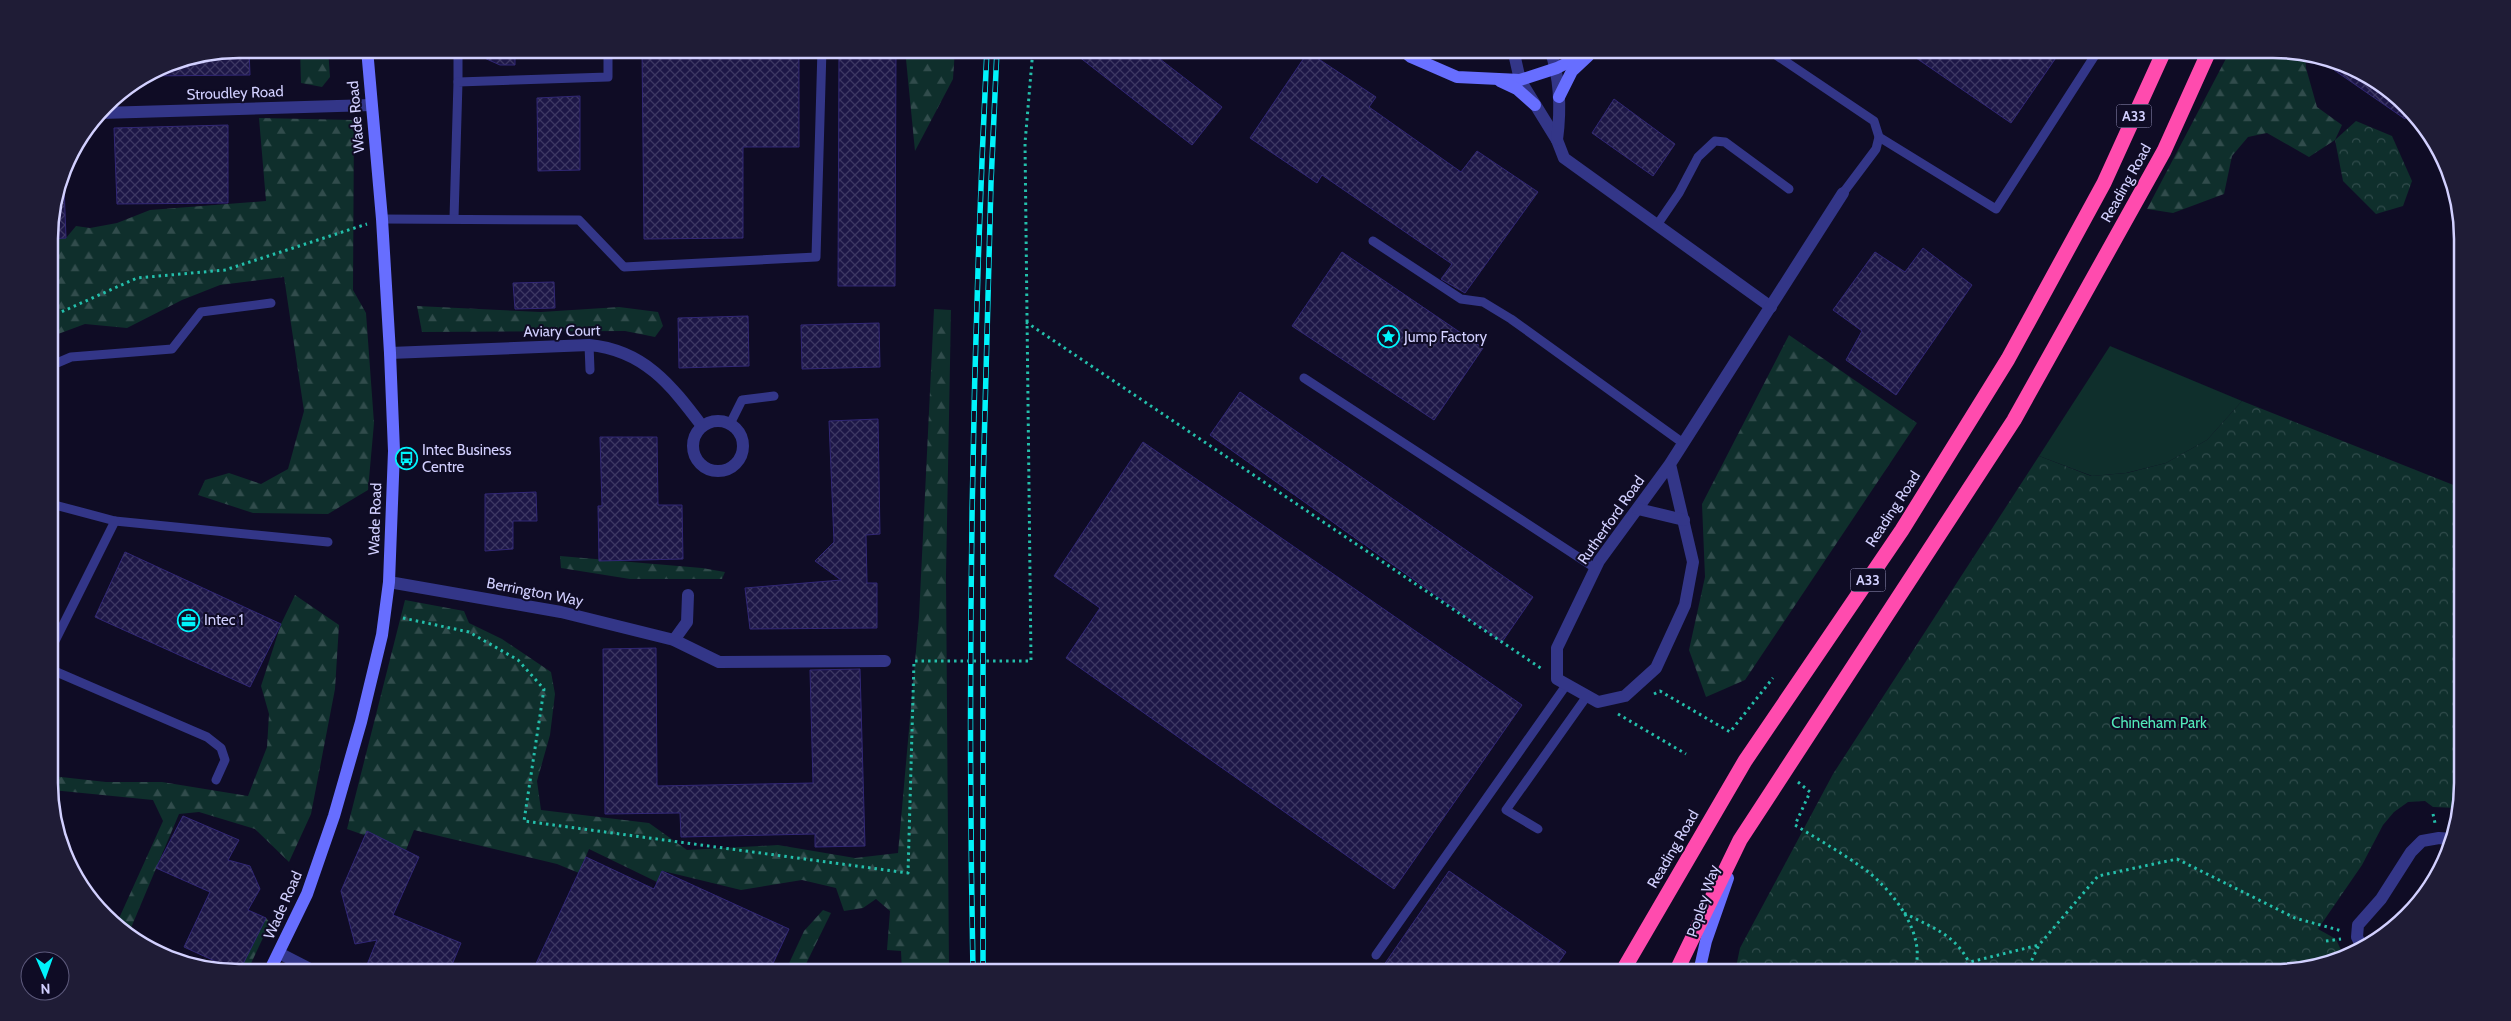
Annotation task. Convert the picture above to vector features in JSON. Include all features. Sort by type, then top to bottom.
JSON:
[{"type":"highway","name":"Reading Road","points":[[1627,964],[1745,761],[1902,530],[2008,359],[2104,183],[2161,58]]},
{"type":"highway","name":"Reading Road","points":[[1680,964],[1740,840],[2014,420],[2164,151],[2206,58]]},
{"type":"street","name":"Wade Road","points":[[273,964],[307,894],[334,816],[361,722],[379,644],[389,582],[394,451],[382,219],[368,58]]},
{"type":"street","points":[[1413,58],[1457,77],[1520,80],[1557,68],[1577,58]]},
{"type":"street","points":[[1515,58],[1520,80],[1557,140],[1564,158],[1771,307]]},
{"type":"street","points":[[1553,58],[1557,68],[1560,117],[1557,140]]},
{"type":"street","points":[[1559,97],[1572,72],[1586,58]]},
{"type":"street","points":[[1495,79],[1517,89],[1535,105]]},
{"type":"street","name":"Stroudley Road","points":[[110,112],[371,105]]},
{"type":"street","name":"Rutherford Road","points":[[1562,682],[1557,648],[1595,568],[1670,464],[1843,193]]},
{"type":"street","name":"Aviary Court","points":[[390,353],[589,345],[611,347],[641,361],[672,387],[702,426]]},
{"type":"street","points":[[716,421],[730,424],[738,430],[743,442],[743,450],[736,463],[724,470],[709,469],[696,457],[694,439],[702,426],[716,421]]},
{"type":"street","points":[[1562,682],[1598,702],[1625,696],[1656,668],[1685,605],[1693,562],[1670,464]]},
{"type":"street","points":[[1638,509],[1684,520]]},
{"type":"street","name":"Berrington Way","points":[[389,582],[561,612],[674,640],[719,662],[885,661]]},
{"type":"street","points":[[674,640],[687,622],[688,594]]},
{"type":"street","points":[[2359,941],[2357,937],[2358,925],[2381,899],[2411,852],[2422,841],[2445,838]]},
{"type":"street","name":"Popley Way","points":[[1701,964],[1706,941],[1740,840]]},
{"type":"street","points":[[279,953],[300,964]]},
{"type":"lane","points":[[454,218],[458,58]]},
{"type":"lane","points":[[458,82],[608,77],[608,58]]},
{"type":"lane","points":[[382,219],[579,220],[624,267],[816,257],[822,58]]},
{"type":"lane","points":[[1780,58],[1874,121],[1880,137],[1996,209],[2093,58]]},
{"type":"lane","points":[[1843,193],[1876,149],[1880,137]]},
{"type":"lane","points":[[1657,225],[1679,193],[1698,157],[1715,141],[1725,142],[1789,189]]},
{"type":"lane","points":[[1372,241],[1461,299],[1483,302],[1511,319],[1683,443]]},
{"type":"lane","points":[[58,363],[71,357],[172,350],[201,312],[271,303]]},
{"type":"lane","points":[[589,345],[590,370]]},
{"type":"lane","points":[[1304,378],[1595,568]]},
{"type":"lane","points":[[730,424],[742,400],[774,396]]},
{"type":"lane","points":[[58,506],[115,521],[328,542]]},
{"type":"lane","points":[[58,637],[115,521]]},
{"type":"lane","points":[[58,673],[207,738],[221,748],[225,760],[216,780]]},
{"type":"lane","points":[[1376,955],[1562,682]]},
{"type":"lane","points":[[1538,829],[1506,810],[1587,696]]},
{"type":"path","points":[[403,618],[469,632],[518,660],[544,689],[524,821],[908,874],[914,662],[1031,661],[1025,143],[1032,58]]},
{"type":"path","points":[[58,313],[137,278],[225,270],[382,219]]},
{"type":"path","points":[[1026,322],[1562,682]]},
{"type":"path","points":[[1653,694],[1660,691],[1730,732],[1772,678]]},
{"type":"path","points":[[1622,709],[1615,712],[1686,754]]},
{"type":"path","points":[[1798,782],[1810,792],[1795,825],[1868,872],[1890,894],[1917,939],[1918,964]]},
{"type":"path","points":[[2030,964],[2039,945],[2098,876],[2178,859],[2294,918],[2348,932]]},
{"type":"path","points":[[1903,913],[1953,938],[1970,962]]},
{"type":"path","points":[[1967,964],[2039,945]]},
{"type":"green space","points":[[300,58],[329,58],[330,77],[322,87],[301,83]]},
{"type":"green space","points":[[906,58],[954,58],[953,79],[915,151]]},
{"type":"green space","points":[[2226,58],[2284,58],[2305,61],[2317,107],[2342,125],[2335,140],[2309,157],[2267,133],[2248,137],[2232,156],[2224,194],[2173,213],[2147,209]]},
{"type":"green space","points":[[259,118],[354,120],[353,290],[366,313],[374,423],[368,490],[328,514],[253,513],[198,495],[205,480],[229,473],[261,484],[288,469],[304,411],[284,277],[220,285],[182,300],[127,328],[85,324],[58,334],[58,238],[66,238],[76,226],[90,228],[117,223],[150,210],[266,201]]},
{"type":"green space","points":[[2356,121],[2392,136],[2412,181],[2403,206],[2376,214],[2343,181],[2335,140]]},
{"type":"green space","points":[[417,306],[541,312],[619,307],[658,312],[663,326],[655,337],[625,331],[422,332]]},
{"type":"green space","points":[[934,309],[951,310],[946,575],[949,964],[902,964],[901,951],[887,950],[890,911],[876,899],[863,908],[844,911],[836,888],[802,880],[741,890],[663,871],[657,882],[589,849],[579,873],[557,864],[414,830],[406,850],[347,829],[405,600],[464,611],[469,623],[502,639],[551,672],[555,694],[550,735],[537,781],[541,810],[649,823],[687,850],[778,845],[855,858],[898,853],[919,617]]},
{"type":"green space","points":[[1789,335],[1917,423],[1745,680],[1706,697],[1689,650],[1705,577],[1702,504]]},
{"type":"green space","points":[[2110,346],[2242,401],[2207,440],[2166,463],[2126,473],[2092,476],[2039,456]]},
{"type":"green space","name":"Chineham Park","points":[[2242,401],[2454,485],[2454,782],[2452,808],[2433,807],[2425,801],[2408,802],[2394,812],[2383,825],[2362,865],[2318,929],[2336,939],[2341,950],[2308,960],[2272,964],[1737,964],[1740,948],[1833,774],[2039,456],[2091,476],[2127,473],[2166,463],[2207,440]]},
{"type":"green space","points":[[560,556],[702,568],[725,572],[722,579],[630,579],[561,568]]},
{"type":"green space","points":[[295,595],[339,625],[335,689],[311,814],[289,862],[255,829],[199,812],[179,814],[131,928],[119,919],[163,821],[153,800],[58,791],[58,777],[106,782],[162,782],[248,796],[267,747],[269,714],[261,686],[281,624]]},
{"type":"green space","points":[[823,910],[831,913],[806,964],[789,964],[804,931]]},
{"type":"green space","points":[[266,918],[270,923],[251,964],[241,964]]},
{"type":"building","points":[[227,58],[249,58],[250,75],[159,76],[180,67],[203,61]]},
{"type":"building","points":[[484,58],[515,58],[515,65],[500,65]]},
{"type":"building","points":[[642,58],[799,58],[799,147],[743,147],[743,238],[644,239]]},
{"type":"building","points":[[839,58],[896,58],[895,286],[838,286]]},
{"type":"building","points":[[1081,58],[1159,58],[1222,107],[1192,145]]},
{"type":"building","points":[[1304,58],[1317,58],[1376,97],[1369,107],[1461,172],[1477,151],[1538,192],[1465,293],[1441,279],[1452,264],[1322,175],[1317,183],[1250,138]]},
{"type":"building","points":[[1916,58],[2056,58],[2011,123]]},
{"type":"building","points":[[2335,68],[2342,71],[2373,88],[2392,102],[2406,117],[2405,119],[2334,70]]},
{"type":"building","points":[[580,96],[580,170],[538,171],[537,98]]},
{"type":"building","points":[[1614,99],[1675,144],[1653,176],[1592,133]]},
{"type":"building","points":[[228,125],[228,203],[117,204],[114,128]]},
{"type":"building","points":[[64,191],[66,238],[58,238],[59,215]]},
{"type":"building","points":[[1923,248],[1972,285],[1896,395],[1846,360],[1862,331],[1833,310],[1875,252],[1905,272]]},
{"type":"building","points":[[1342,252],[1483,348],[1434,420],[1292,326]]},
{"type":"building","points":[[554,282],[555,308],[515,309],[513,283]]},
{"type":"building","points":[[748,316],[749,366],[679,368],[678,318]]},
{"type":"building","points":[[879,323],[880,367],[802,369],[801,325]]},
{"type":"building","points":[[1240,392],[1533,597],[1502,642],[1210,435]]},
{"type":"building","points":[[878,419],[880,534],[866,535],[867,583],[877,583],[877,628],[750,629],[745,588],[841,580],[815,561],[834,542],[829,421]]},
{"type":"building","points":[[600,437],[657,437],[658,505],[682,505],[683,559],[599,561],[598,506],[602,506]]},
{"type":"building","points":[[1143,442],[1522,705],[1394,889],[1066,658],[1100,608],[1054,576]]},
{"type":"building","points":[[536,492],[537,521],[513,521],[513,549],[485,551],[485,494]]},
{"type":"building","name":"Intec 1","points":[[125,552],[281,624],[250,687],[95,617]]},
{"type":"building","points":[[656,648],[657,786],[813,783],[810,670],[860,669],[865,846],[815,847],[815,834],[681,837],[680,813],[605,814],[603,649]]},
{"type":"building","points":[[183,816],[239,840],[228,860],[250,866],[260,889],[248,910],[266,918],[243,964],[217,962],[184,947],[210,892],[156,868]]},
{"type":"building","points":[[367,831],[419,857],[393,915],[461,943],[452,964],[367,964],[377,940],[355,944],[341,891]]},
{"type":"building","points":[[586,857],[654,889],[662,871],[789,929],[773,964],[536,964]]},
{"type":"building","points":[[1449,871],[1566,952],[1558,964],[1385,964]]},
{"type":"railway","points":[[973,964],[971,857],[972,510],[974,395],[987,58]]},
{"type":"railway","points":[[983,964],[983,487],[991,183],[997,58]]},
{"type":"place","name":"Jump Factory","points":[[1388,337]]},
{"type":"place","name":"Intec Business Centre","points":[[406,459]]},
{"type":"place","name":"Intec 1","points":[[188,620]]}]
